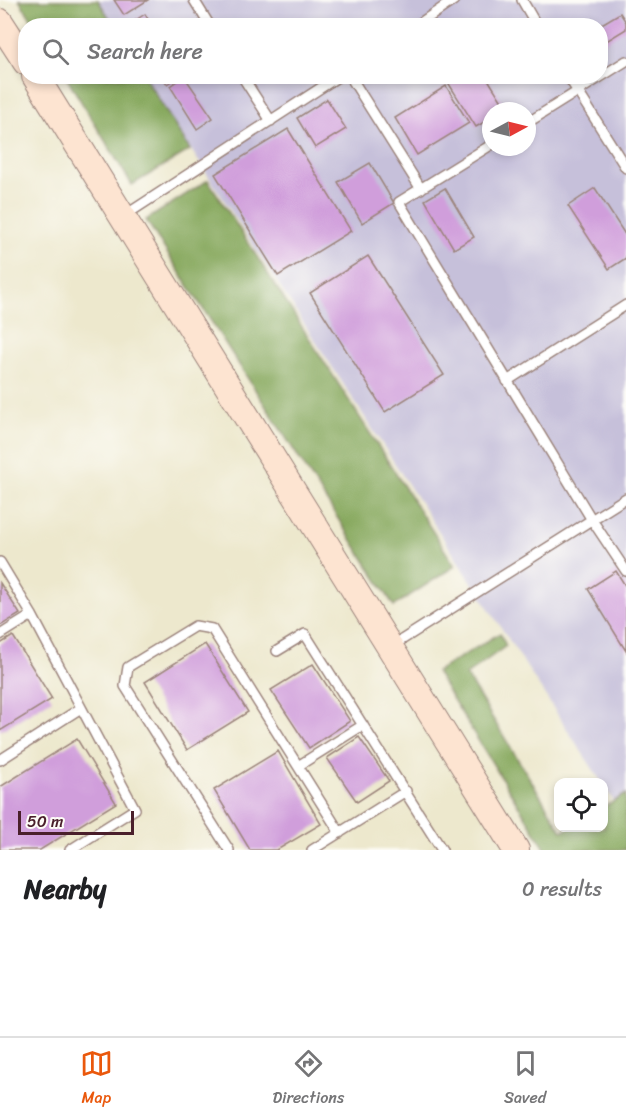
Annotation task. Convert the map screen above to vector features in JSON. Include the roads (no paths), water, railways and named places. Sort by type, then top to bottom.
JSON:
[{"type":"street","points":[[0,22],[18,50]]},
{"type":"street","points":[[40,84],[516,850]]},
{"type":"lane","points":[[194,0],[205,18]]},
{"type":"lane","points":[[428,18],[454,0]]},
{"type":"lane","points":[[522,0],[532,18]]},
{"type":"lane","points":[[608,73],[626,61]]},
{"type":"lane","points":[[248,84],[271,121]]},
{"type":"lane","points":[[123,216],[327,84]]},
{"type":"lane","points":[[355,84],[421,189]]},
{"type":"lane","points":[[573,84],[626,168]]},
{"type":"lane","points":[[536,118],[590,84]]},
{"type":"lane","points":[[482,152],[399,202],[592,520],[626,571]]},
{"type":"lane","points":[[507,381],[626,305]]},
{"type":"lane","points":[[390,647],[626,498]]},
{"type":"lane","points":[[0,562],[32,615],[135,809],[70,850]]},
{"type":"lane","points":[[0,635],[32,615]]},
{"type":"lane","points":[[229,850],[125,686],[128,667],[195,626],[212,629],[340,833]]},
{"type":"lane","points":[[277,651],[305,634],[406,791],[441,850]]},
{"type":"lane","points":[[0,760],[81,708]]},
{"type":"lane","points":[[298,766],[363,725]]},
{"type":"lane","points":[[312,850],[406,791]]}]
